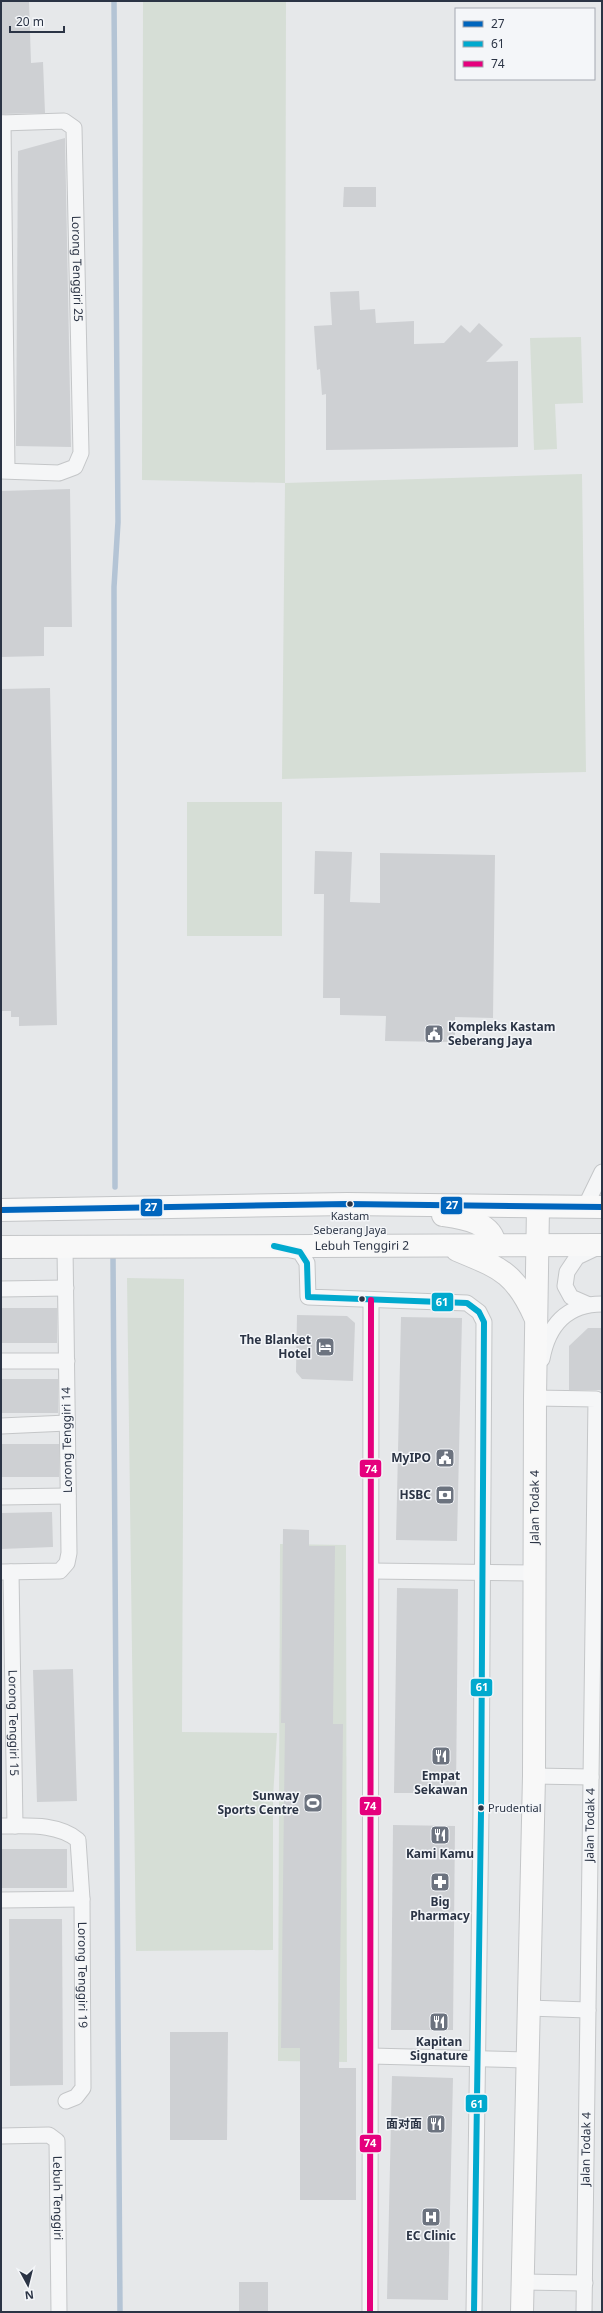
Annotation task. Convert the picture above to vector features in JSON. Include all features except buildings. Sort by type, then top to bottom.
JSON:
[{"type":"street","name":"Lorong Tenggiri 25","points":[[2,123],[64,121],[74,128],[81,453],[76,468],[59,473],[4,470]]},
{"type":"street","points":[[2,123],[4,470]]},
{"type":"street","points":[[1,1210],[347,1204],[594,1207],[602,1172]]},
{"type":"street","points":[[347,1204],[459,1217],[488,1229],[494,1238],[495,1246]]},
{"type":"street","name":"Jalan Todak 4","points":[[522,2312],[534,1776],[535,1398],[538,1207]]},
{"type":"street","points":[[274,1246],[300,1252],[308,1263],[308,1297],[467,1303],[479,1312],[484,1322],[481,1806],[474,2312]]},
{"type":"street","points":[[449,1246],[501,1268],[514,1279],[527,1299],[536,1320]]},
{"type":"street","points":[[595,1304],[571,1297],[565,1286],[567,1272],[577,1257],[601,1246]]},
{"type":"street","name":"Lebuh Tenggiri 2","points":[[1,1247],[601,1246]]},
{"type":"street","name":"Lorong Tenggiri 14","points":[[6,1572],[60,1571],[67,1563],[69,1553],[65,1247]]},
{"type":"street","points":[[1,1289],[66,1288]]},
{"type":"street","points":[[370,2312],[371,1300]]},
{"type":"street","points":[[535,1398],[545,1344],[552,1327],[566,1314],[595,1304]]},
{"type":"street","points":[[1,1361],[66,1361]]},
{"type":"street","name":"Jalan Todak 4","points":[[535,1398],[596,1399],[584,2312]]},
{"type":"street","points":[[1,1426],[67,1423]]},
{"type":"street","points":[[1,1497],[68,1496]]},
{"type":"street","name":"Lorong Tenggiri 15","points":[[6,1572],[8,1826]]},
{"type":"street","points":[[371,1572],[535,1573]]},
{"type":"street","points":[[534,1776],[591,1777]]},
{"type":"street","name":"Lorong Tenggiri 19","points":[[8,1826],[58,1828],[68,1831],[78,1840],[82,1899],[83,2088],[76,2097],[66,2101]]},
{"type":"street","points":[[1,1900],[82,1899]]},
{"type":"street","points":[[528,2008],[588,2010]]},
{"type":"street","points":[[371,2056],[527,2060]]},
{"type":"street","name":"Lebuh Tenggiri","points":[[1,2136],[49,2136],[57,2141],[59,2312]]},
{"type":"street","points":[[522,2282],[585,2283]]},
{"type":"shaded area","points":[[143,1],[286,1],[285,483],[142,480]]},
{"type":"shaded area","points":[[581,337],[583,403],[555,404],[557,449],[534,450],[530,338]]},
{"type":"shaded area","points":[[582,474],[586,772],[282,779],[285,483]]},
{"type":"shaded area","points":[[187,802],[282,802],[282,936],[187,936]]},
{"type":"shaded area","points":[[127,1278],[184,1279],[182,1732],[277,1733],[273,1797],[273,1950],[136,1951]]},
{"type":"shaded area","name":"Sunway Sports Centre","points":[[280,1544],[346,1545],[347,2062],[278,2061]]},
{"type":"waterway","points":[[114,1],[118,522],[114,587],[115,1187]]},
{"type":"waterway","points":[[113,1257],[120,2312]]},
{"type":"transit line","name":"27","points":[[1,1210],[347,1204],[602,1207]]},
{"type":"transit line","name":"61","points":[[274,1246],[300,1252],[307,1263],[308,1297],[467,1303],[479,1312],[484,1322],[481,1812],[474,2312]]},
{"type":"transit line","name":"74","points":[[370,2312],[371,1300]]},
{"type":"place","name":"Kompleks Kastam Seberang Jaya","points":[[434,1034]]},
{"type":"place","name":"Kastam Seberang Jaya","points":[[350,1204]]},
{"type":"place","name":"The Blanket Hotel","points":[[325,1347]]},
{"type":"place","name":"MyIPO","points":[[445,1458]]},
{"type":"place","name":"HSBC","points":[[445,1495]]},
{"type":"place","name":"Empat Sekawan","points":[[441,1756]]},
{"type":"place","name":"Sunway Sports Centre","points":[[313,1803]]},
{"type":"place","name":"Prudential","points":[[481,1808]]},
{"type":"place","name":"Kami Kamu","points":[[440,1835]]},
{"type":"place","name":"Big Pharmacy","points":[[440,1882]]},
{"type":"place","name":"Kapitan Signature","points":[[439,2022]]},
{"type":"place","name":"面对面","points":[[436,2124]]},
{"type":"place","name":"EC Clinic","points":[[431,2217]]}]
